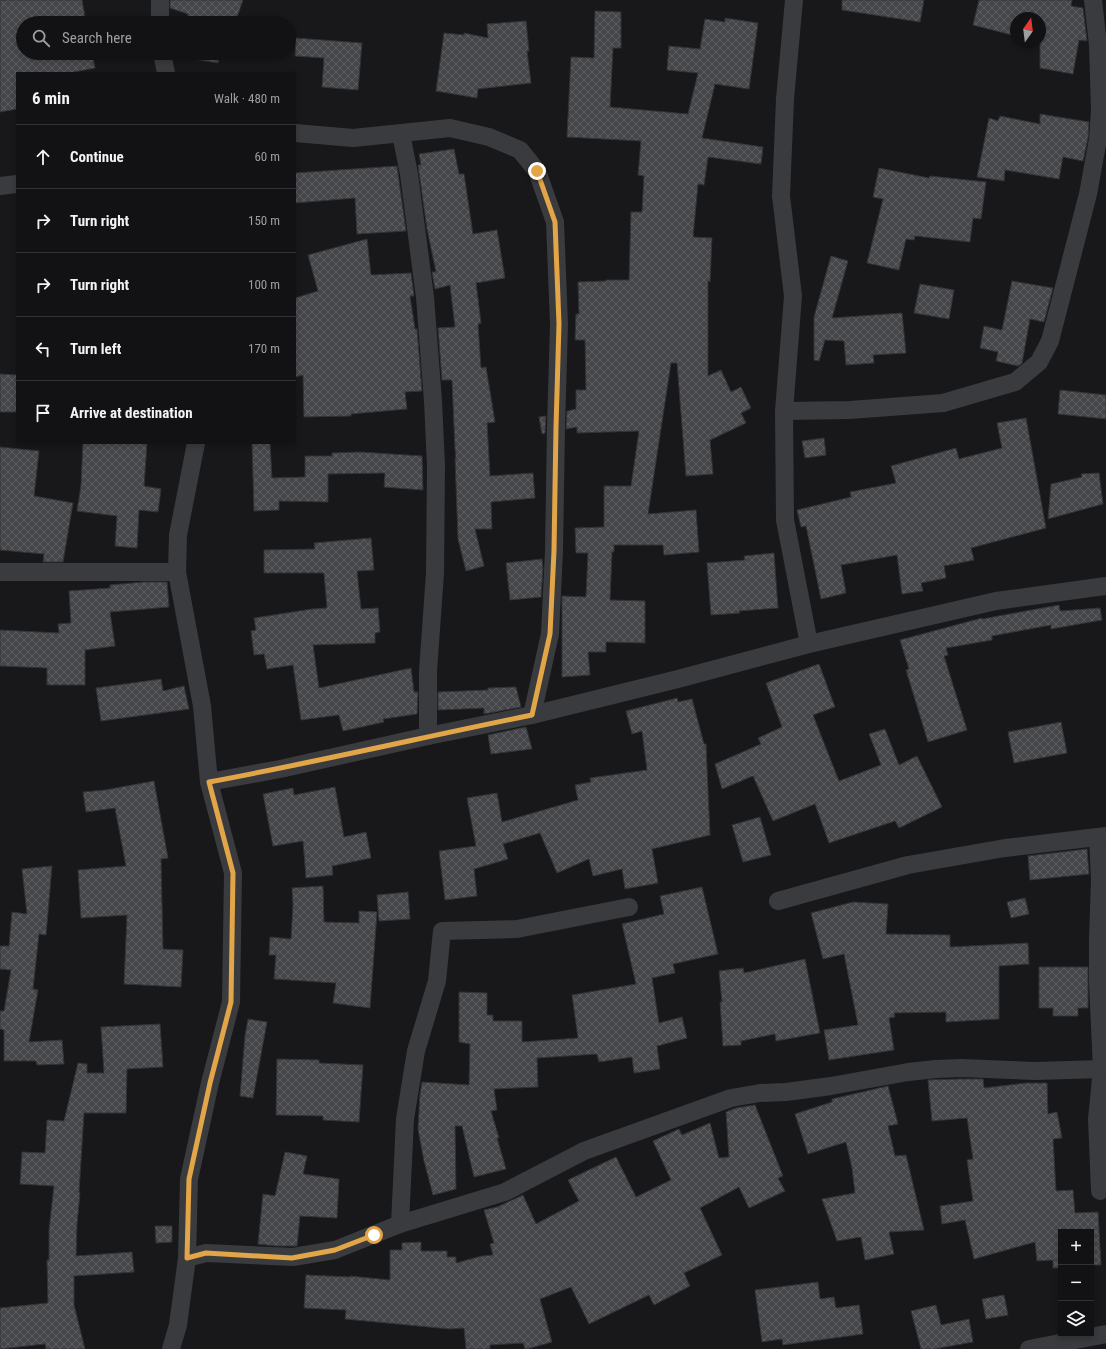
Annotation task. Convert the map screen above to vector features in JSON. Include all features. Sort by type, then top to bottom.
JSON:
[{"type":"street","points":[[160,0],[160,16]]},
{"type":"street","points":[[794,0],[785,99],[781,196],[793,296],[784,411],[785,520],[809,644]]},
{"type":"street","points":[[784,411],[850,410],[943,403],[1014,382],[1039,362],[1050,341],[1088,194],[1103,112],[1093,0]]},
{"type":"street","points":[[163,60],[166,72]]},
{"type":"street","points":[[296,133],[353,138],[450,128],[489,137],[520,150],[537,171],[555,222],[559,324],[554,551],[550,634],[532,715]]},
{"type":"street","points":[[401,134],[409,174],[426,297],[434,408],[436,466],[435,574],[428,671],[428,736]]},
{"type":"street","points":[[0,186],[16,184]]},
{"type":"street","points":[[171,1349],[178,1326],[187,1258],[189,1179],[210,1083],[231,1002],[233,873],[209,782],[202,706],[177,572],[178,535],[196,444]]},
{"type":"street","points":[[0,572],[177,572]]},
{"type":"street","points":[[209,782],[280,769],[428,736],[532,715],[678,679],[809,644],[996,601],[1106,586]]},
{"type":"street","points":[[778,901],[908,865],[1005,848],[1102,837],[1098,939],[1098,982],[1102,1069],[1098,1119],[1100,1191]]},
{"type":"street","points":[[400,1224],[408,1104],[416,1050],[437,981],[442,931],[516,929],[629,907]]},
{"type":"street","points":[[187,1258],[206,1253],[292,1258],[335,1250],[400,1224],[505,1192],[584,1152],[731,1098],[760,1093],[786,1092],[831,1086],[908,1072],[936,1069],[961,1068],[1035,1071],[1102,1069]]},
{"type":"street","points":[[1029,1349],[1106,1334]]},
{"type":"building","points":[[0,0],[82,0],[85,16],[16,16],[16,60],[93,60],[95,68],[74,72],[16,72],[16,109],[0,112]]},
{"type":"building","points":[[170,0],[243,0],[237,16],[188,16],[188,14],[170,8]]},
{"type":"building","points":[[842,0],[924,0],[920,22],[842,10]]},
{"type":"building","points":[[979,0],[1072,0],[1071,6],[1083,8],[1087,41],[1079,40],[1073,74],[1040,68],[1040,48],[1046,48],[1046,12],[1010,12],[1010,34],[973,25]]},
{"type":"building","points":[[595,11],[621,12],[621,48],[613,48],[610,107],[688,114],[698,73],[667,70],[669,46],[700,49],[705,19],[725,22],[725,18],[758,23],[749,89],[715,84],[702,138],[763,147],[761,164],[708,157],[704,185],[698,184],[693,237],[712,238],[710,282],[708,281],[708,376],[721,370],[731,392],[741,387],[751,408],[741,413],[746,423],[710,440],[713,474],[686,476],[677,363],[671,363],[648,514],[696,510],[699,552],[664,555],[663,545],[614,545],[614,552],[612,552],[610,600],[645,601],[645,643],[606,642],[606,652],[588,652],[590,675],[562,677],[562,596],[586,597],[588,553],[576,553],[575,528],[604,527],[604,486],[631,486],[639,431],[577,433],[577,427],[566,429],[567,411],[576,409],[576,390],[586,390],[585,340],[575,340],[576,314],[579,314],[578,282],[629,280],[631,212],[642,212],[644,176],[638,175],[641,141],[567,137],[571,57],[594,58]]},
{"type":"building","points":[[526,21],[529,51],[527,51],[531,83],[478,89],[477,98],[436,91],[444,33],[464,35],[464,33],[488,38],[487,24]]},
{"type":"building","points":[[296,38],[362,43],[358,90],[322,87],[324,58],[296,56]]},
{"type":"building","points":[[200,60],[218,60],[218,63]]},
{"type":"building","points":[[1040,114],[1089,122],[1088,138],[1083,161],[1063,157],[1059,179],[1005,170],[1004,181],[977,177],[989,118],[998,121],[1000,116],[1040,124]]},
{"type":"building","points":[[454,149],[459,174],[464,174],[473,234],[497,230],[505,278],[476,283],[481,323],[478,324],[481,368],[486,367],[495,422],[487,423],[490,476],[533,473],[535,498],[491,502],[492,529],[475,529],[484,566],[466,571],[458,539],[452,380],[442,380],[438,328],[455,327],[450,285],[435,289],[432,272],[436,272],[427,229],[418,165],[421,165],[419,154]]},
{"type":"building","points":[[397,166],[406,231],[357,234],[355,198],[296,203],[296,173]]},
{"type":"building","points":[[879,168],[929,178],[930,176],[986,182],[981,219],[973,218],[970,242],[915,236],[914,240],[906,239],[899,270],[867,263],[883,199],[873,197]]},
{"type":"building","points":[[367,239],[371,275],[411,273],[414,296],[410,296],[415,329],[417,329],[422,391],[405,392],[407,409],[351,414],[351,416],[304,417],[303,375],[296,377],[296,298],[318,291],[308,255]]},
{"type":"building","points":[[831,256],[848,261],[832,318],[902,313],[906,353],[873,355],[874,363],[846,365],[844,341],[825,340],[819,361],[814,360],[814,317]]},
{"type":"building","points":[[1012,281],[1053,288],[1044,322],[1030,319],[1022,363],[1018,366],[996,361],[998,352],[980,348],[984,326],[1002,330]]},
{"type":"building","points":[[920,284],[954,290],[949,319],[914,313]]},
{"type":"building","points":[[0,374],[16,375],[16,412],[0,412]]},
{"type":"building","points":[[1060,390],[1106,395],[1106,419],[1058,414]]},
{"type":"building","points":[[546,416],[545,433],[542,434],[539,417]]},
{"type":"building","points":[[1026,418],[1046,528],[971,548],[974,560],[944,566],[946,578],[921,583],[923,591],[902,594],[897,555],[841,565],[846,593],[821,599],[806,526],[801,527],[797,510],[851,497],[850,492],[896,483],[891,466],[956,448],[959,459],[1002,448],[997,423]]},
{"type":"building","points":[[824,438],[826,455],[805,458],[802,441]]},
{"type":"building","points":[[83,444],[147,444],[144,486],[161,489],[158,512],[139,510],[137,548],[115,546],[117,516],[77,511],[81,485]]},
{"type":"building","points":[[252,444],[270,444],[272,478],[305,477],[305,456],[332,456],[332,453],[360,452],[422,456],[423,490],[384,487],[385,473],[328,474],[328,502],[279,501],[279,510],[254,511]]},
{"type":"building","points":[[0,447],[39,451],[34,496],[73,503],[63,562],[43,562],[44,554],[0,550]]},
{"type":"building","points":[[1099,473],[1103,504],[1048,519],[1051,484],[1082,477],[1081,474]]},
{"type":"building","points":[[371,538],[374,570],[357,571],[361,609],[378,608],[380,632],[375,633],[375,643],[313,645],[319,688],[411,668],[414,692],[418,692],[417,714],[383,719],[384,722],[343,731],[339,715],[301,720],[293,665],[267,669],[264,654],[254,655],[251,631],[256,630],[254,618],[327,608],[324,573],[264,573],[264,550],[315,549],[314,543]]},
{"type":"building","points":[[774,553],[778,608],[711,615],[707,563],[745,560],[744,556]]},
{"type":"building","points":[[542,559],[543,569],[541,597],[510,600],[506,563]]},
{"type":"building","points":[[144,582],[167,582],[169,607],[110,612],[115,646],[85,650],[85,685],[47,685],[47,668],[0,666],[0,630],[59,633],[58,624],[71,623],[69,591],[110,588],[110,585]]},
{"type":"building","points":[[1059,605],[1060,611],[1100,608],[1102,620],[1051,629],[1051,625],[992,636],[992,640],[946,648],[948,655],[944,656],[967,730],[928,742],[906,670],[909,669],[900,640],[982,618]]},
{"type":"building","points":[[819,664],[835,707],[813,715],[839,781],[881,765],[869,734],[885,729],[899,765],[917,756],[942,807],[899,828],[895,821],[829,843],[815,804],[773,821],[753,776],[722,789],[715,764],[761,744],[758,738],[782,727],[766,683]]},
{"type":"building","points":[[161,679],[163,691],[184,686],[189,709],[101,721],[96,688]]},
{"type":"building","points":[[516,687],[521,707],[484,714],[484,708],[438,710],[438,692],[488,690],[488,688]]},
{"type":"building","points":[[677,698],[678,702],[692,699],[704,744],[706,744],[710,835],[652,849],[658,883],[625,889],[622,869],[593,876],[589,859],[557,873],[540,833],[503,844],[508,859],[474,869],[477,896],[445,900],[439,851],[476,846],[467,798],[497,793],[502,822],[578,800],[575,785],[591,782],[590,778],[647,770],[642,731],[632,734],[626,711]]},
{"type":"building","points":[[1061,722],[1067,753],[1014,763],[1008,732]]},
{"type":"building","points":[[526,727],[532,749],[491,754],[488,735]]},
{"type":"building","points":[[154,781],[168,858],[161,859],[163,949],[183,950],[181,987],[124,984],[127,915],[81,918],[78,870],[126,866],[115,808],[86,812],[83,792],[105,790]]},
{"type":"building","points":[[335,787],[344,837],[366,832],[371,858],[332,866],[333,875],[306,878],[303,841],[273,846],[263,794],[293,788],[294,795]]},
{"type":"building","points":[[760,817],[771,855],[743,862],[732,825]]},
{"type":"building","points":[[1087,849],[1089,874],[1030,880],[1028,856]]},
{"type":"building","points":[[52,866],[46,935],[39,934],[33,989],[38,990],[29,1042],[62,1040],[64,1064],[37,1065],[36,1061],[4,1061],[4,1030],[0,1029],[0,1011],[4,1011],[11,970],[0,969],[0,946],[9,946],[12,912],[27,914],[22,869]]},
{"type":"building","points":[[323,886],[324,922],[359,923],[359,911],[377,912],[370,1008],[333,1003],[336,983],[274,979],[276,955],[269,955],[270,937],[291,939],[293,905],[292,888]]},
{"type":"building","points":[[702,887],[718,954],[673,964],[675,973],[652,978],[659,1023],[682,1017],[687,1038],[657,1046],[660,1069],[634,1073],[632,1057],[599,1062],[597,1054],[537,1058],[538,1087],[494,1089],[497,1110],[491,1111],[506,1169],[474,1177],[462,1126],[455,1126],[456,1189],[433,1195],[424,1161],[418,1129],[420,1094],[422,1082],[469,1085],[470,1044],[459,1042],[459,992],[487,993],[487,1015],[493,1015],[493,1021],[522,1021],[522,1042],[578,1038],[572,995],[636,984],[622,924],[664,914],[660,896]]},
{"type":"building","points":[[408,892],[410,919],[379,921],[377,895]]},
{"type":"building","points":[[1025,898],[1029,914],[1011,918],[1007,902]]},
{"type":"building","points":[[853,902],[888,904],[886,934],[950,935],[950,947],[1028,943],[1029,964],[999,966],[999,1019],[946,1022],[946,1012],[894,1013],[895,1017],[889,1018],[894,1050],[829,1060],[824,1030],[858,1025],[844,954],[823,959],[811,913]]},
{"type":"building","points":[[805,959],[820,1033],[776,1041],[775,1034],[741,1041],[741,1045],[723,1046],[720,1002],[722,1002],[719,971],[743,968],[744,973]]},
{"type":"building","points":[[1039,967],[1088,967],[1088,1008],[1078,1008],[1078,1016],[1053,1016],[1053,1008],[1039,1008]]},
{"type":"building","points":[[248,1019],[267,1022],[253,1098],[240,1096],[245,1036]]},
{"type":"building","points":[[160,1024],[163,1067],[127,1069],[126,1113],[84,1113],[76,1256],[132,1252],[134,1272],[74,1276],[74,1305],[85,1349],[46,1349],[45,1344],[0,1349],[0,1308],[48,1303],[47,1260],[49,1260],[49,1230],[54,1186],[20,1184],[22,1152],[45,1153],[47,1120],[64,1121],[78,1063],[87,1064],[87,1073],[104,1073],[101,1027]]},
{"type":"building","points":[[277,1059],[319,1060],[319,1063],[363,1065],[359,1122],[323,1120],[323,1116],[276,1115]]},
{"type":"building","points":[[983,1079],[984,1088],[1026,1083],[1047,1083],[1048,1114],[1057,1112],[1062,1138],[1053,1139],[1056,1191],[1073,1190],[1075,1213],[1098,1212],[1101,1265],[1094,1265],[1094,1229],[1058,1229],[1058,1268],[1053,1268],[1053,1260],[1037,1261],[1035,1242],[974,1259],[965,1220],[942,1224],[940,1206],[973,1201],[967,1160],[973,1159],[967,1118],[932,1121],[928,1080]]},
{"type":"building","points":[[888,1086],[898,1124],[888,1126],[895,1156],[906,1155],[924,1230],[889,1232],[894,1254],[865,1260],[861,1237],[837,1241],[822,1199],[855,1193],[852,1168],[846,1142],[808,1154],[795,1114],[832,1102],[832,1099]]},
{"type":"building","points":[[755,1105],[783,1176],[778,1178],[785,1191],[749,1208],[739,1187],[700,1208],[722,1255],[684,1273],[690,1286],[654,1305],[649,1295],[589,1324],[571,1287],[540,1299],[552,1342],[527,1349],[525,1349],[523,1343],[490,1345],[490,1349],[466,1349],[464,1328],[450,1329],[345,1319],[346,1310],[304,1308],[306,1275],[350,1276],[390,1280],[390,1250],[402,1250],[402,1243],[421,1242],[421,1251],[447,1251],[447,1257],[456,1257],[456,1263],[482,1256],[493,1255],[490,1244],[494,1243],[484,1210],[497,1207],[523,1195],[536,1224],[579,1201],[568,1180],[616,1157],[636,1197],[671,1180],[653,1141],[679,1129],[682,1135],[710,1123],[719,1158],[729,1157],[726,1112],[736,1108]]},
{"type":"building","points":[[285,1152],[307,1156],[303,1174],[339,1179],[337,1218],[300,1216],[297,1246],[258,1244],[263,1194],[275,1196]]},
{"type":"building","points":[[155,1226],[172,1226],[172,1242],[156,1243]]},
{"type":"building","points":[[818,1282],[820,1299],[834,1297],[836,1308],[859,1305],[863,1334],[783,1345],[782,1339],[762,1342],[755,1290]]},
{"type":"building","points":[[1004,1295],[1008,1315],[986,1319],[982,1299]]},
{"type":"building","points":[[936,1305],[941,1325],[969,1319],[973,1342],[934,1349],[921,1349],[911,1311]]},
{"type":"route","points":[[374,1235],[335,1250],[292,1258],[206,1253],[187,1258],[189,1179],[210,1083],[231,1002],[233,873],[209,782],[280,769],[428,736],[532,715],[550,634],[554,551],[559,324],[555,222],[537,171]]}]
